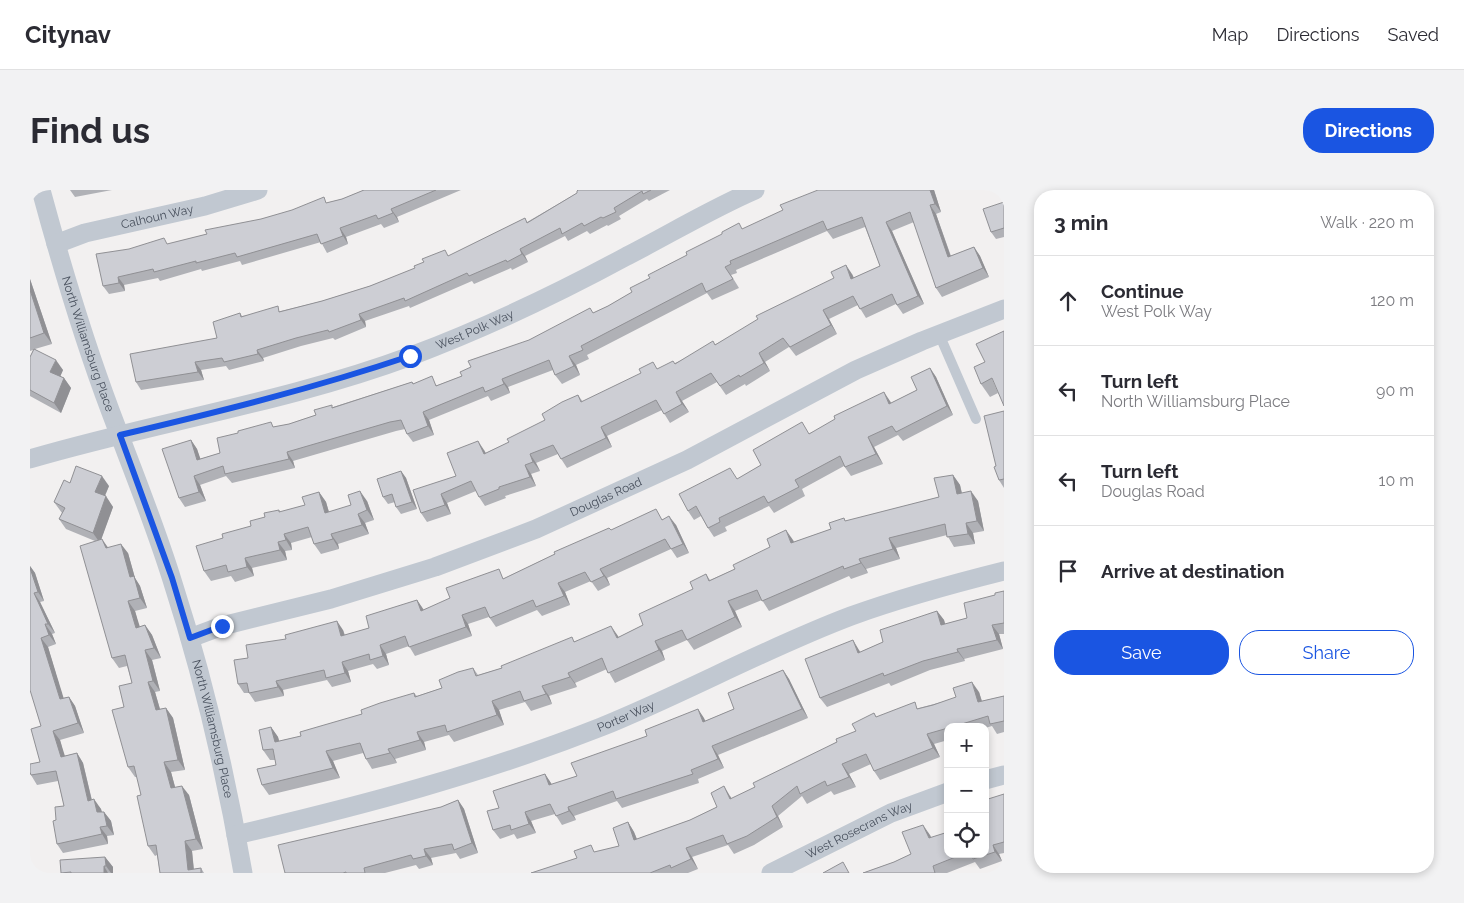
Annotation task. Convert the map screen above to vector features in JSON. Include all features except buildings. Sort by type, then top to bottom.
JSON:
[{"type":"street","name":"North Williamsburg Place","points":[[41,190],[56,244],[109,408],[172,578],[190,638],[218,744],[243,873]]},
{"type":"street","name":"Calhoun Way","points":[[56,244],[85,232],[205,206],[258,190]]},
{"type":"street","name":"West Polk Way","points":[[30,459],[120,435],[248,406],[341,379],[410,356],[488,324],[560,291],[695,219],[756,190]]},
{"type":"street","name":"Douglas Road","points":[[190,638],[222,626],[331,599],[426,570],[536,529],[687,460],[856,370],[939,334],[1004,309]]},
{"type":"street","name":"Porter Way","points":[[236,835],[358,806],[516,759],[662,701],[788,642],[851,616],[938,587],[1004,571]]},
{"type":"street","points":[[989,779],[1004,776]]},
{"type":"street","name":"West Rosecrans Way","points":[[771,873],[891,813],[944,793]]},
{"type":"lane","points":[[939,334],[976,419]]},
{"type":"route","points":[[222,626],[190,638],[172,578],[120,435],[248,406],[341,379],[410,356]]}]
